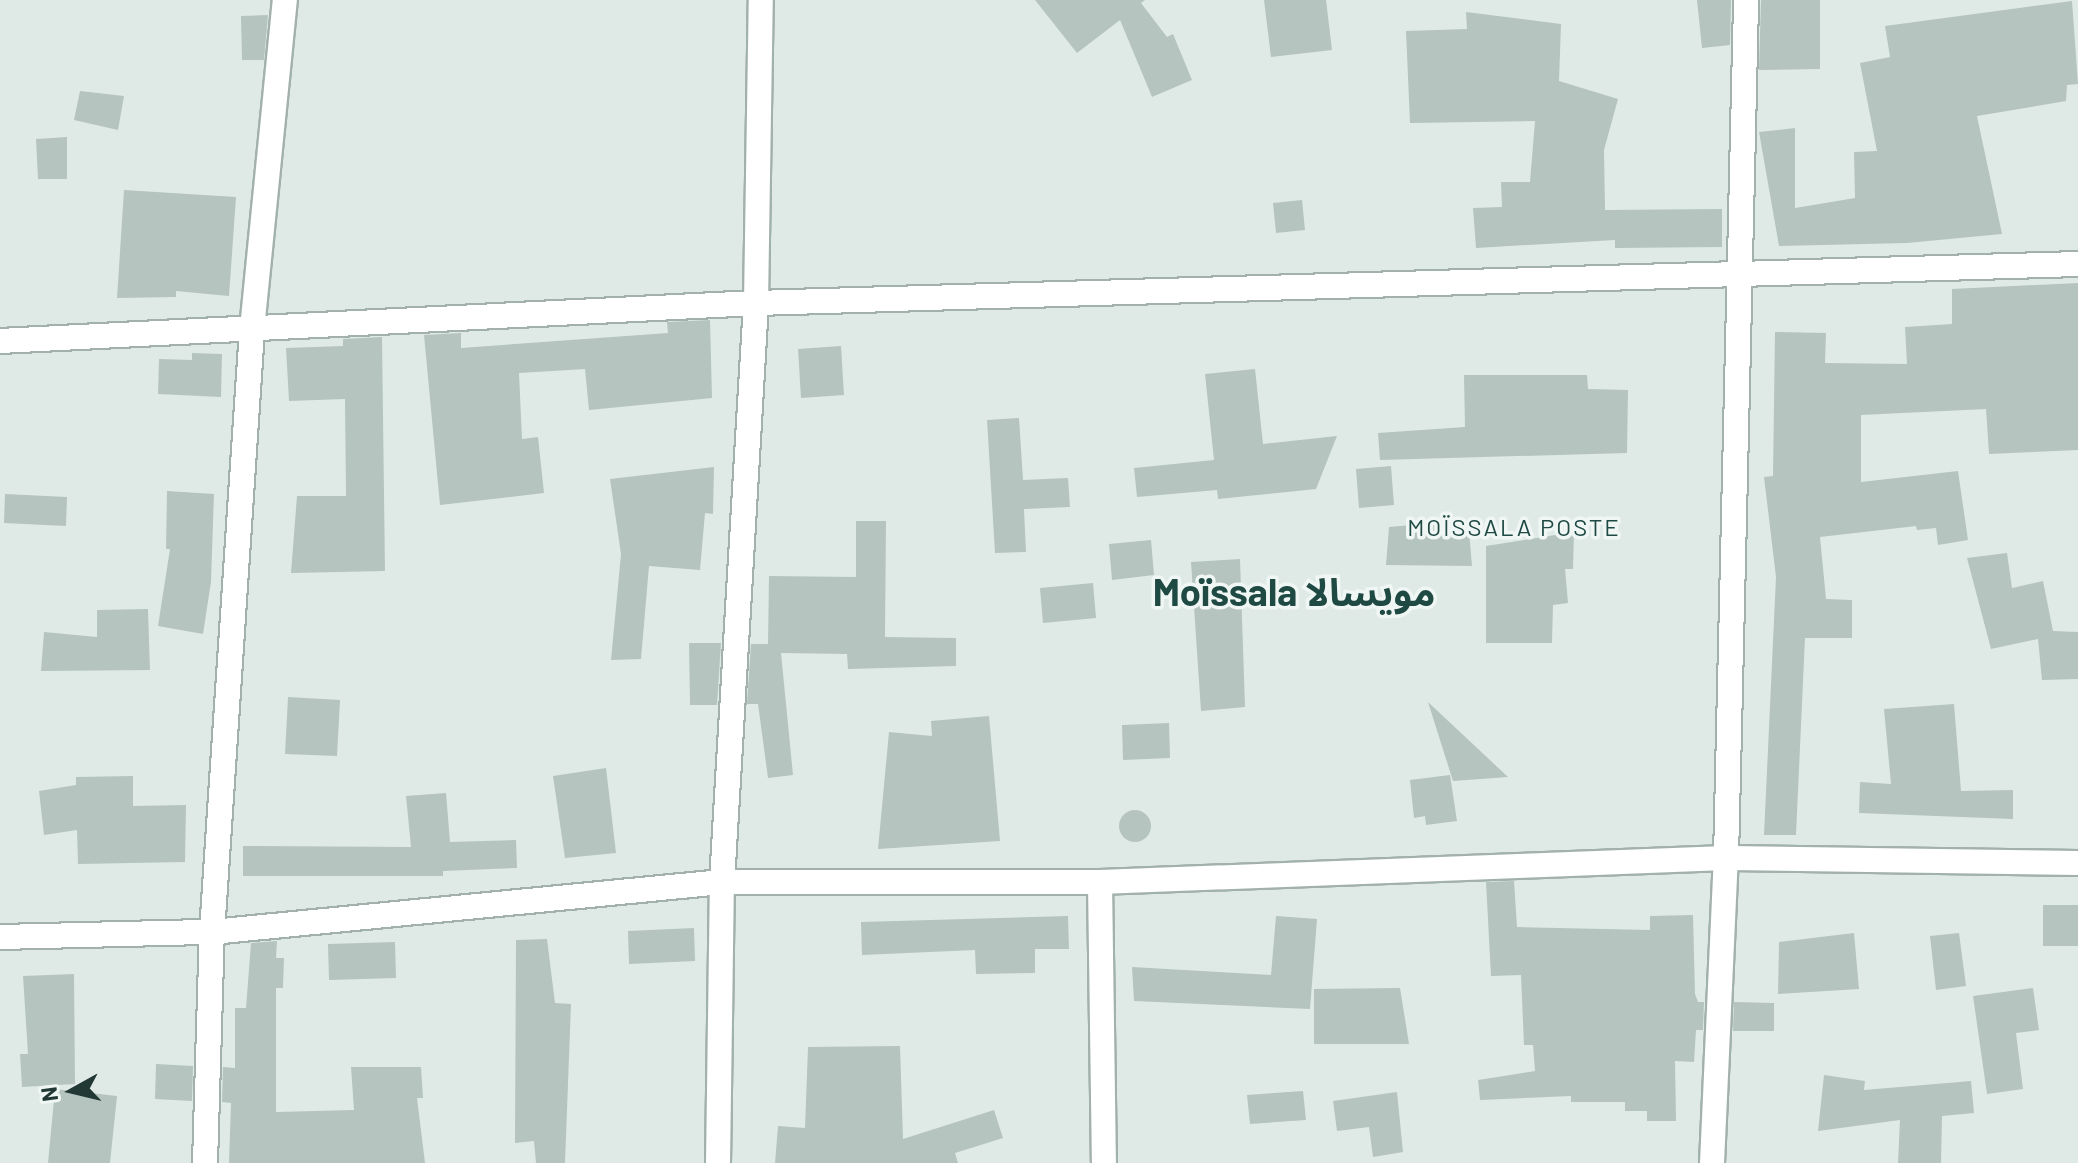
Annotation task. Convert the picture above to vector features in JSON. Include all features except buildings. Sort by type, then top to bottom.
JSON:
[{"type":"street","points":[[205,1163],[212,932],[252,329],[285,0]]},
{"type":"street","points":[[718,1163],[722,882],[756,303],[761,0]]},
{"type":"street","points":[[1712,1163],[1726,858],[1746,0]]},
{"type":"street","points":[[0,341],[756,303],[2078,264]]},
{"type":"street","points":[[0,937],[212,932],[722,882],[1100,882],[1726,858],[2078,863]]},
{"type":"street","points":[[1100,882],[1104,1163]]},
{"type":"district","name":"MOÏSSALA POSTE","points":[[1514,527]]},
{"type":"district","name":"Moïssala مويسالا","points":[[1294,592]]}]
